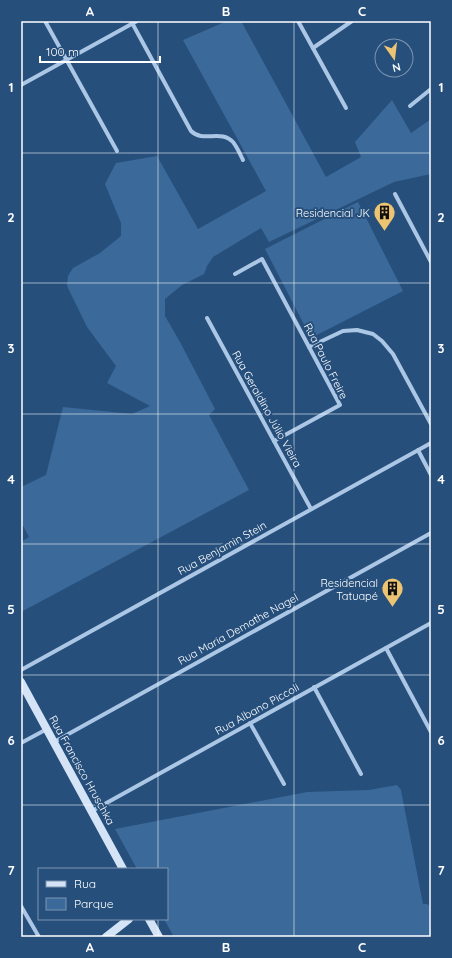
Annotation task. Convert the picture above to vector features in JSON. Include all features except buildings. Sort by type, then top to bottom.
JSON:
[{"type":"main road","name":"Rua Francisco Hruschka","points":[[21,682],[122,868]]},
{"type":"main road","points":[[106,937],[128,920]]},
{"type":"main road","points":[[150,920],[159,937]]},
{"type":"street","points":[[45,21],[117,151]]},
{"type":"street","points":[[21,85],[132,22],[137,21]]},
{"type":"street","points":[[298,21],[346,108]]},
{"type":"street","points":[[314,48],[352,21]]},
{"type":"street","points":[[132,22],[191,131],[198,136],[221,135],[233,142],[243,160]]},
{"type":"street","points":[[410,106],[431,89]]},
{"type":"street","points":[[395,194],[431,262]]},
{"type":"street","name":"Rua Paulo Freire","points":[[235,274],[262,258],[340,405],[274,441]]},
{"type":"street","name":"Rua Geraldino Júlio Vieira","points":[[207,318],[311,509]]},
{"type":"street","points":[[309,347],[343,331],[357,330],[373,334],[382,340],[393,354],[431,424]]},
{"type":"street","name":"Rua Benjamin Stein","points":[[21,670],[431,443]]},
{"type":"street","points":[[418,450],[431,475]]},
{"type":"street","name":"Rua Maria Demathe Nagel","points":[[54,742],[431,533]]},
{"type":"street","name":"Rua Albano Piccoli","points":[[92,811],[431,623]]},
{"type":"street","points":[[386,648],[431,732]]},
{"type":"street","points":[[314,687],[361,774]]},
{"type":"street","points":[[250,724],[284,784]]},
{"type":"street","points":[[21,743],[47,729]]},
{"type":"street","points":[[21,906],[39,937]]},
{"type":"green space","points":[[227,21],[241,21],[326,177],[361,157],[355,142],[392,100],[411,133],[431,119],[431,174],[394,182],[269,242],[261,228],[213,257],[204,274],[182,285],[165,299],[165,316],[215,409],[209,415],[249,490],[21,612],[21,542],[29,537],[21,522],[21,487],[46,475],[63,407],[132,414],[150,406],[107,383],[116,366],[87,327],[67,286],[68,276],[73,268],[100,253],[121,236],[121,223],[105,184],[116,163],[157,156],[198,229],[266,191],[183,40]]},
{"type":"green space","points":[[358,202],[403,291],[311,338],[265,249]]},
{"type":"green space","points":[[397,785],[401,790],[423,904],[427,904],[431,907],[431,937],[174,937],[165,920],[168,920],[168,868],[136,868],[115,829],[307,792],[369,790]]},
{"type":"place","name":"Residencial JK","points":[[385,232]]},
{"type":"place","name":"Residencial Tatuapé","points":[[393,608]]}]
